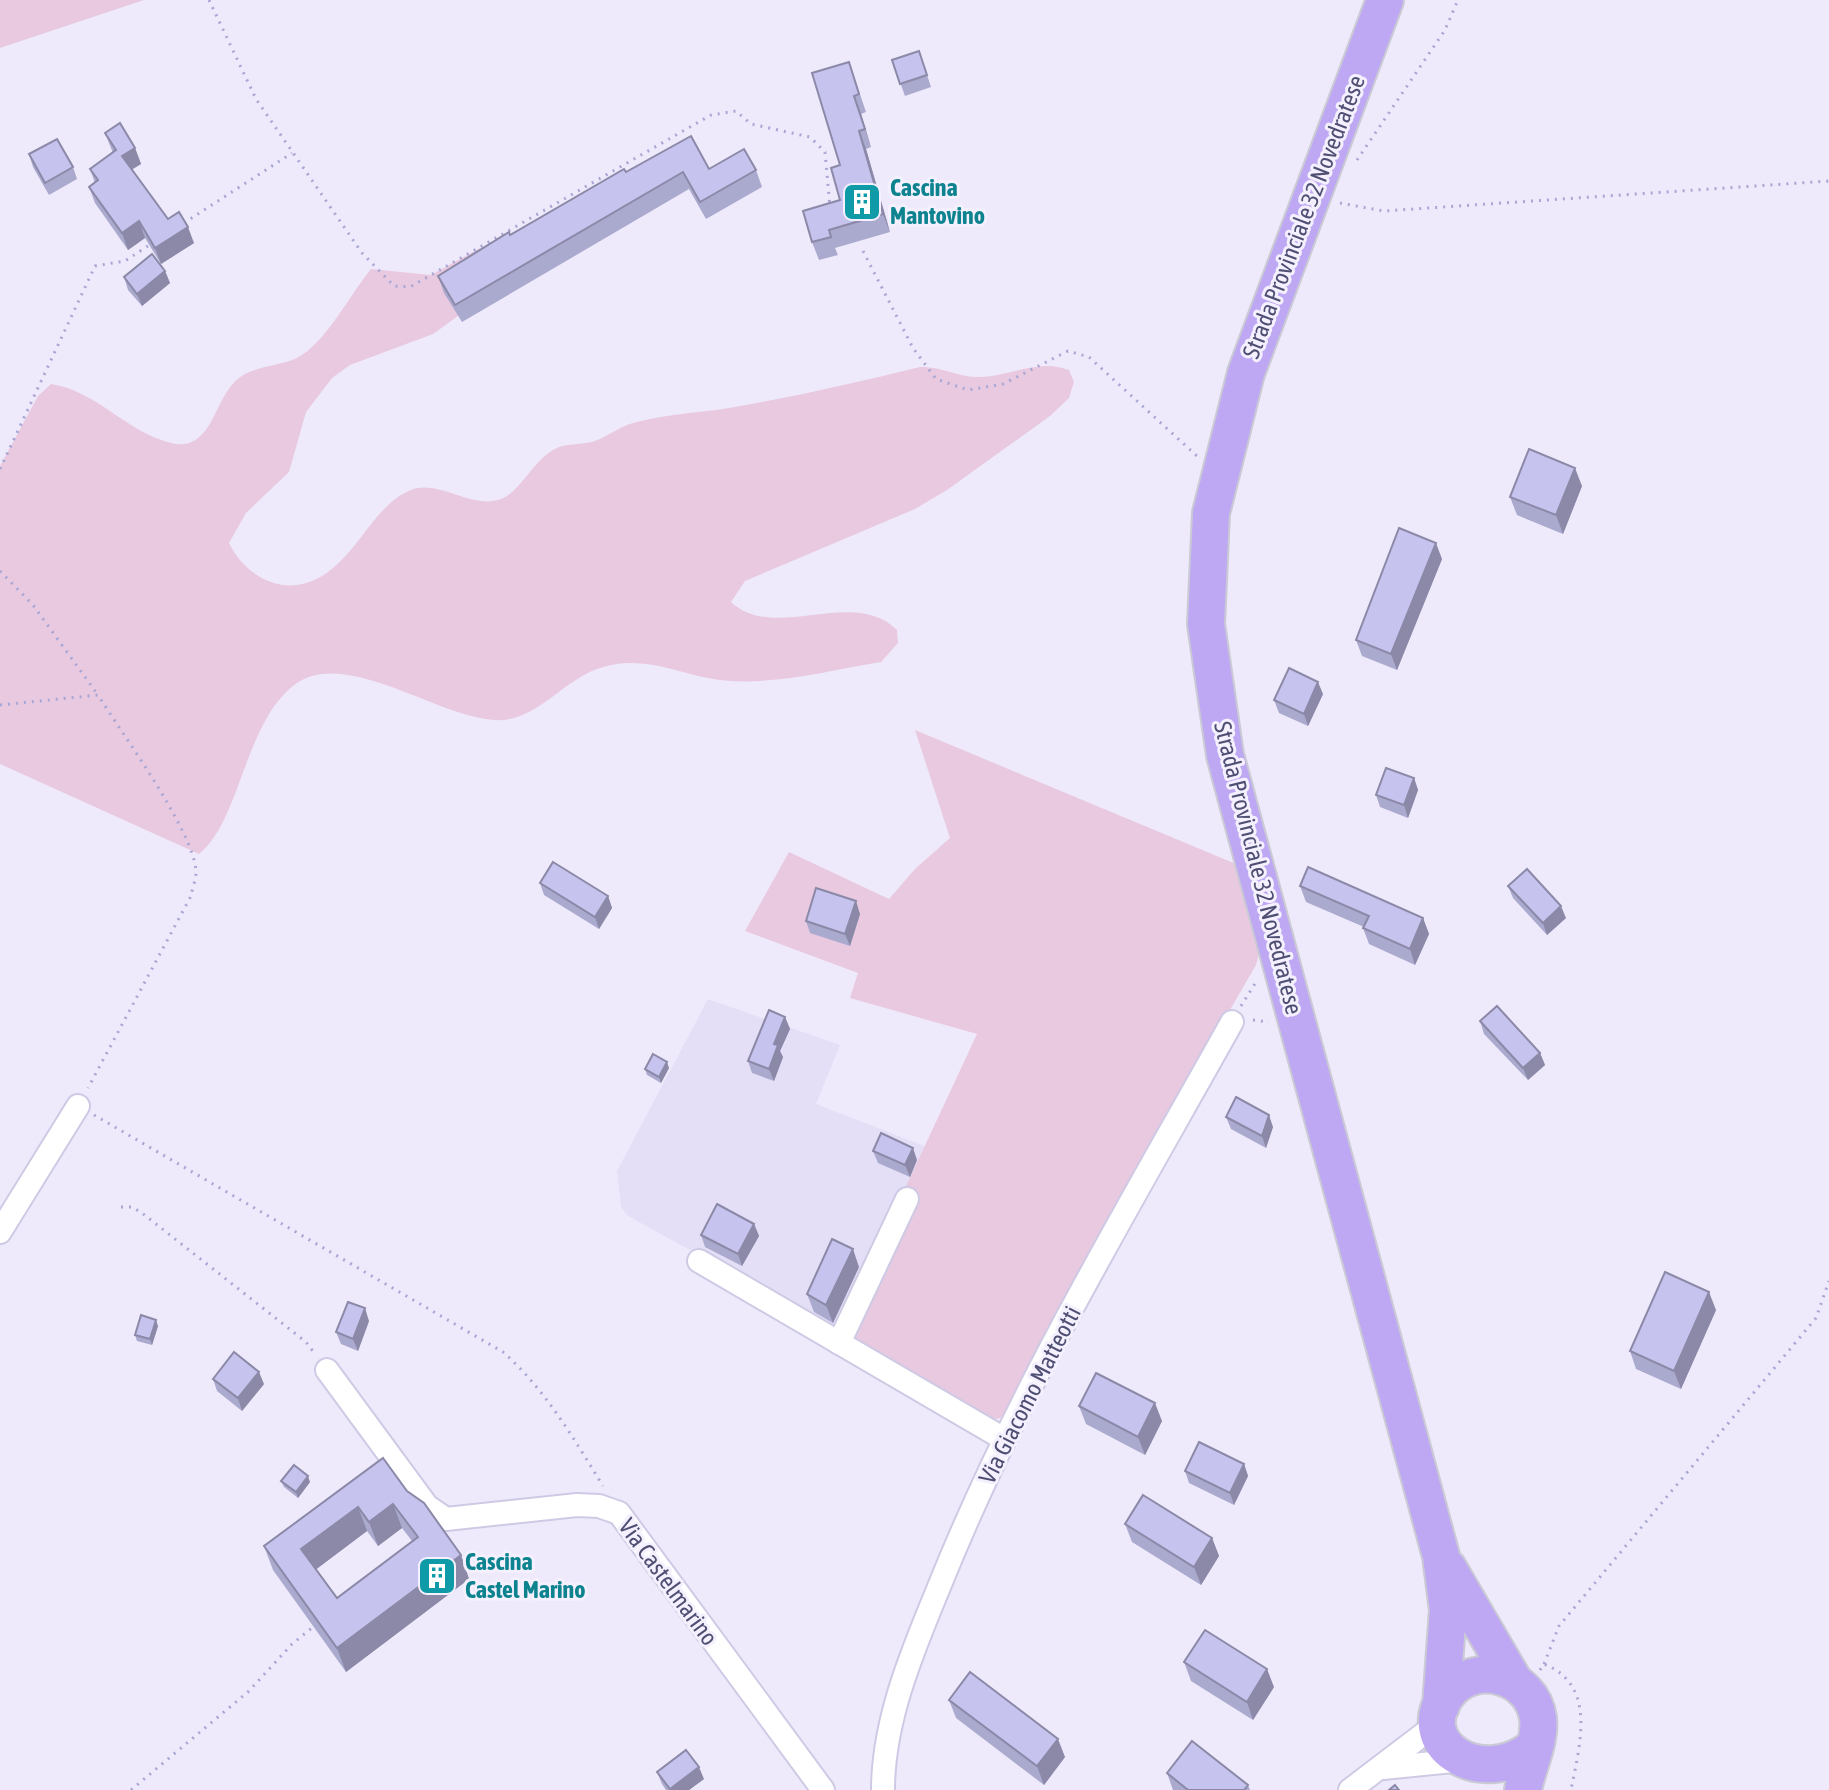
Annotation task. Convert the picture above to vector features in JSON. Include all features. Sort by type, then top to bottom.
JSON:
[{"type":"main road","name":"Strada Provinciale 32 Novedratese","points":[[1385,0],[1246,373],[1211,513],[1206,624],[1225,755],[1441,1556],[1448,1610],[1439,1714]]},
{"type":"main road","name":"Strada Provinciale 32 Novedratese","points":[[1441,1556],[1528,1679]]},
{"type":"main road","points":[[1523,1790],[1533,1748],[1538,1718],[1528,1679],[1500,1675],[1472,1677],[1448,1693],[1439,1714],[1440,1739],[1464,1773],[1500,1774],[1519,1764],[1533,1748]]},
{"type":"street","name":"Via Giacomo Matteotti","points":[[883,1790],[889,1736],[900,1691],[950,1558],[1004,1439],[1232,1022]]},
{"type":"street","points":[[0,1232],[78,1106]]},
{"type":"street","points":[[839,1343],[907,1199]]},
{"type":"street","points":[[699,1261],[1004,1439]]},
{"type":"street","name":"Via Castelmarino","points":[[327,1370],[427,1506],[446,1519],[577,1505],[599,1506],[619,1513],[823,1790]]},
{"type":"street","points":[[1350,1790],[1383,1768],[1439,1714]]},
{"type":"street","points":[[1383,1768],[1464,1773]]},
{"type":"path","points":[[209,0],[256,99],[362,253],[394,286],[410,287],[711,115],[736,111],[751,124],[810,137],[825,152],[830,211]]},
{"type":"path","points":[[1354,164],[1445,30],[1458,0]]},
{"type":"path","points":[[176,228],[292,153]]},
{"type":"path","points":[[1313,195],[1384,211],[1829,181]]},
{"type":"path","points":[[0,469],[95,266],[125,261],[163,236]]},
{"type":"path","points":[[863,251],[913,348],[936,379],[968,390],[1003,384],[1068,351],[1089,357],[1189,452],[1222,470]]},
{"type":"path","points":[[0,571],[33,605],[98,695],[156,784],[192,855],[196,873],[191,896],[126,1022],[78,1106],[503,1352],[525,1372],[565,1426],[619,1513]]},
{"type":"path","points":[[0,705],[98,695]]},
{"type":"path","points":[[1232,1022],[1279,954]]},
{"type":"path","points":[[1232,1022],[1252,1020],[1299,1029]]},
{"type":"path","points":[[121,1207],[132,1207],[142,1213],[306,1342],[327,1370]]},
{"type":"path","points":[[1528,1679],[1559,1626],[1816,1318],[1829,1281]]},
{"type":"path","points":[[131,1790],[249,1691],[313,1627]]},
{"type":"path","points":[[1528,1679],[1563,1672],[1578,1693],[1580,1744],[1571,1790]]},
{"type":"shaded area","points":[[0,0],[144,0],[0,48]]},
{"type":"shaded area","points":[[480,248],[465,311],[433,334],[350,365],[332,378],[306,412],[289,472],[246,513],[229,543],[241,561],[257,575],[286,585],[316,579],[346,556],[382,511],[411,490],[433,488],[478,501],[501,499],[515,489],[542,459],[559,447],[595,441],[644,420],[772,400],[920,367],[981,377],[1036,367],[1058,367],[1069,370],[1074,382],[1069,398],[1050,416],[947,490],[915,509],[745,581],[731,602],[749,613],[769,617],[859,613],[879,618],[897,630],[898,643],[881,662],[750,681],[714,679],[650,665],[617,664],[586,674],[523,715],[494,720],[447,708],[367,679],[341,674],[318,675],[297,683],[279,700],[265,720],[225,818],[199,854],[0,764],[0,466],[38,396],[51,384],[68,388],[155,438],[185,444],[196,440],[204,432],[230,387],[239,378],[297,358],[308,351],[328,330],[371,269],[431,275]]},
{"type":"shaded area","points":[[915,730],[1248,869],[1262,943],[1256,965],[1150,1148],[1006,1414],[998,1419],[988,1418],[838,1332],[977,1034],[850,998],[858,973],[745,931],[789,852],[889,899],[915,869],[950,838]]},
{"type":"shaded area","points":[[708,999],[840,1045],[816,1104],[927,1147],[838,1332],[628,1216],[621,1207],[617,1171]]},
{"type":"building","points":[[919,51],[927,75],[900,84],[892,60]]},
{"type":"building","points":[[849,62],[859,94],[854,96],[865,129],[859,131],[883,214],[829,230],[831,237],[812,242],[803,211],[840,200],[831,168],[840,165],[812,73]]},
{"type":"building","points":[[120,123],[135,148],[122,156],[168,219],[179,212],[188,227],[155,248],[139,221],[122,233],[89,187],[98,180],[90,169],[116,150],[105,133]]},
{"type":"building","points":[[691,136],[709,169],[744,149],[756,170],[700,202],[683,172],[455,305],[438,276],[509,232],[510,235],[624,169],[626,172]]},
{"type":"building","points":[[57,139],[73,167],[45,183],[29,154]]},
{"type":"building","points":[[152,254],[165,271],[137,294],[124,277]]},
{"type":"building","points":[[1529,449],[1575,468],[1556,515],[1510,497]]},
{"type":"building","points":[[1399,528],[1436,543],[1391,654],[1356,640]]},
{"type":"building","points":[[1289,668],[1318,682],[1304,714],[1274,700]]},
{"type":"building","points":[[1386,768],[1414,778],[1404,805],[1376,795]]},
{"type":"building","points":[[553,862],[608,896],[595,917],[540,883]]},
{"type":"building","points":[[1308,867],[1423,918],[1410,949],[1363,928],[1369,916],[1300,886]]},
{"type":"building","points":[[1527,869],[1561,906],[1543,923],[1508,886]]},
{"type":"building","points":[[816,888],[856,901],[845,934],[806,921]]},
{"type":"building","points":[[1497,1006],[1540,1053],[1523,1068],[1480,1021]]},
{"type":"building","points":[[769,1010],[785,1017],[774,1044],[778,1045],[769,1069],[748,1061]]},
{"type":"building","points":[[653,1054],[667,1062],[659,1077],[645,1069]]},
{"type":"building","points":[[1236,1097],[1269,1115],[1262,1136],[1226,1117]]},
{"type":"building","points":[[881,1133],[913,1148],[905,1165],[873,1151]]},
{"type":"building","points":[[717,1204],[754,1224],[738,1254],[701,1235]]},
{"type":"building","points":[[832,1239],[853,1249],[826,1305],[807,1294]]},
{"type":"building","points":[[1665,1272],[1709,1292],[1674,1371],[1630,1351]]},
{"type":"building","points":[[348,1302],[365,1308],[353,1339],[336,1332]]},
{"type":"building","points":[[141,1315],[156,1320],[150,1339],[135,1335]]},
{"type":"building","points":[[234,1352],[259,1372],[238,1398],[213,1379]]},
{"type":"building","points":[[1096,1373],[1155,1403],[1138,1437],[1079,1406]]},
{"type":"building","points":[[1199,1442],[1244,1464],[1230,1493],[1185,1471]]},
{"type":"building","points":[[383,1458],[407,1491],[424,1503],[461,1555],[337,1648],[264,1546]],"holes":[[[393,1504],[418,1537],[337,1598],[301,1549],[358,1507],[369,1522]]]},
{"type":"building","points":[[294,1465],[308,1476],[296,1492],[281,1481]]},
{"type":"building","points":[[1143,1495],[1212,1538],[1194,1567],[1125,1524]]},
{"type":"building","points":[[1205,1630],[1267,1669],[1247,1702],[1184,1662]]},
{"type":"building","points":[[970,1672],[1058,1739],[1037,1766],[949,1700]]},
{"type":"building","points":[[1192,1741],[1248,1785],[1244,1790],[1188,1790],[1167,1773]]},
{"type":"building","points":[[686,1750],[699,1767],[670,1789],[657,1772]]},
{"type":"place","name":"Cascina Mantovino","points":[[862,202]]},
{"type":"place","name":"Cascina Castel Marino","points":[[437,1576]]}]
